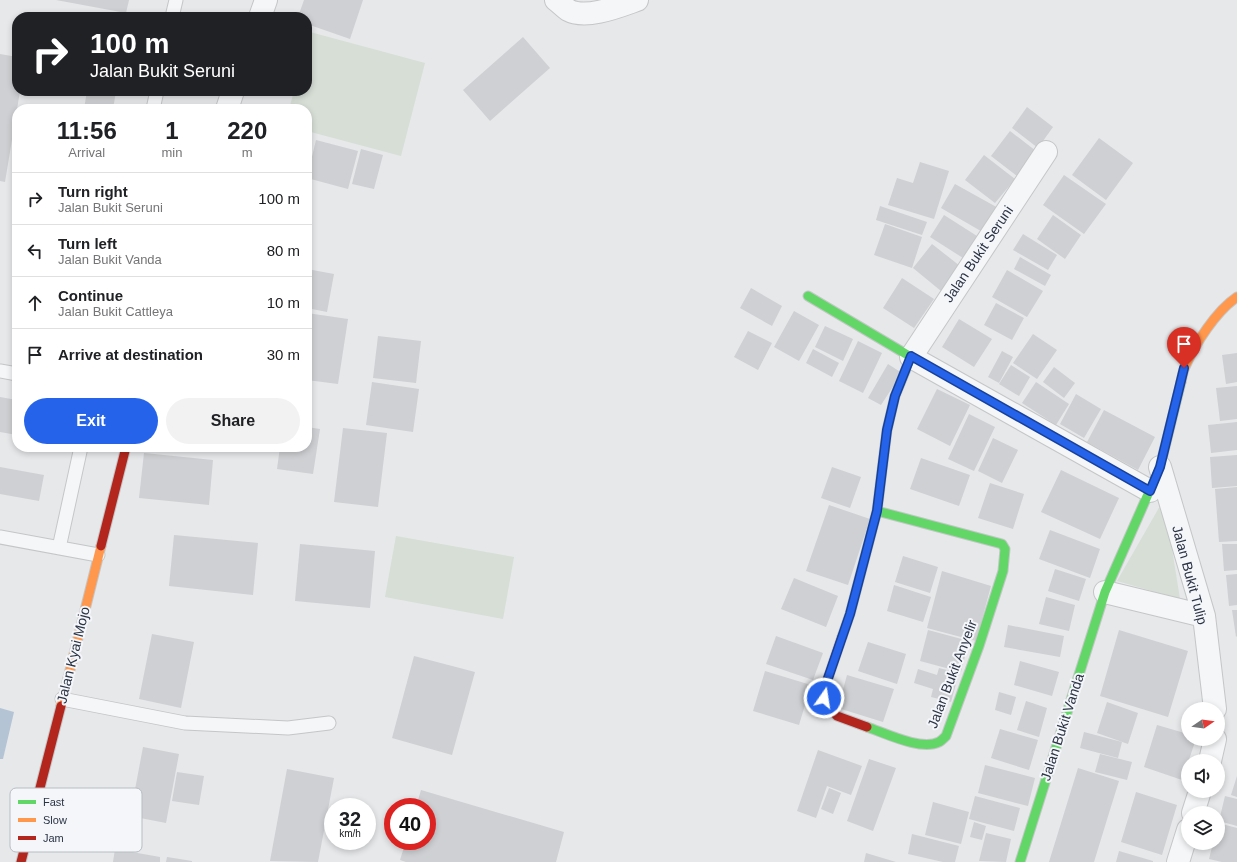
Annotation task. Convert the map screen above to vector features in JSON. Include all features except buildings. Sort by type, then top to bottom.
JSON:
[{"type":"street","points":[[262,12],[266,0]]},
{"type":"street","points":[[556,0],[569,10],[588,13],[607,11],[637,0]]},
{"type":"street","name":"Jalan Bukit Seruni","points":[[911,356],[1046,152]]},
{"type":"street","points":[[808,296],[1150,491]]},
{"type":"street","name":"Jalan Bukit Vanda","points":[[1020,862],[1105,592],[1160,467],[1184,368],[1204,333],[1228,303],[1237,297]]},
{"type":"street","name":"Jalan Bukit Anyelir","points":[[877,511],[1002,544],[1005,549],[1003,572],[979,646],[946,736],[939,742],[928,745],[910,742],[838,716],[828,706],[824,698],[825,687],[850,614],[877,511],[887,430],[895,396],[911,356]]},
{"type":"street","name":"Jalan Kyai Mojo","points":[[40,788],[125,452]]},
{"type":"street","name":"Jalan Bukit Tulip","points":[[1160,467],[1204,616],[1214,702]]},
{"type":"street","points":[[1105,592],[1204,616]]},
{"type":"street","points":[[1178,862],[1182,850]]},
{"type":"street","name":"Jalan Kyai Mojo","points":[[21,862],[24,852]]},
{"type":"lane","points":[[173,12],[176,0]]},
{"type":"lane","points":[[0,371],[12,373]]},
{"type":"lane","points":[[59,548],[80,452]]},
{"type":"lane","points":[[0,536],[98,555]]},
{"type":"lane","points":[[62,700],[185,722],[288,728],[329,723]]},
{"type":"shaded area","points":[[312,33],[425,63],[401,156],[312,132],[312,104],[290,104],[293,96],[312,96]]},
{"type":"shaded area","points":[[1164,499],[1180,599],[1117,581]]},
{"type":"shaded area","points":[[396,536],[514,557],[503,619],[385,597]]},
{"type":"water","points":[[0,708],[14,712],[3,759],[0,759]]},
{"type":"traffic: fast","points":[[808,296],[911,357],[895,396],[887,430],[877,511],[850,614],[842,637]]},
{"type":"traffic: fast","points":[[1020,862],[1105,592],[1160,467],[1181,382]]},
{"type":"traffic: fast","points":[[867,727],[913,743],[931,744],[939,742],[946,736],[979,646],[1003,571],[1005,549],[1002,544],[877,511]]},
{"type":"traffic: slow","points":[[1181,382],[1184,369],[1200,338],[1221,311],[1237,297]]},
{"type":"traffic: slow","points":[[61,706],[101,546]]},
{"type":"traffic: jam","points":[[101,546],[125,452]]},
{"type":"traffic: jam","points":[[842,637],[825,687],[824,698],[828,706],[837,716],[867,727]]},
{"type":"traffic: jam","points":[[40,788],[61,706]]},
{"type":"traffic: jam","points":[[21,862],[24,852]]},
{"type":"route","points":[[824,698],[825,687],[850,614],[877,511],[887,430],[895,396],[911,356],[1150,491],[1160,467],[1184,368]]}]
